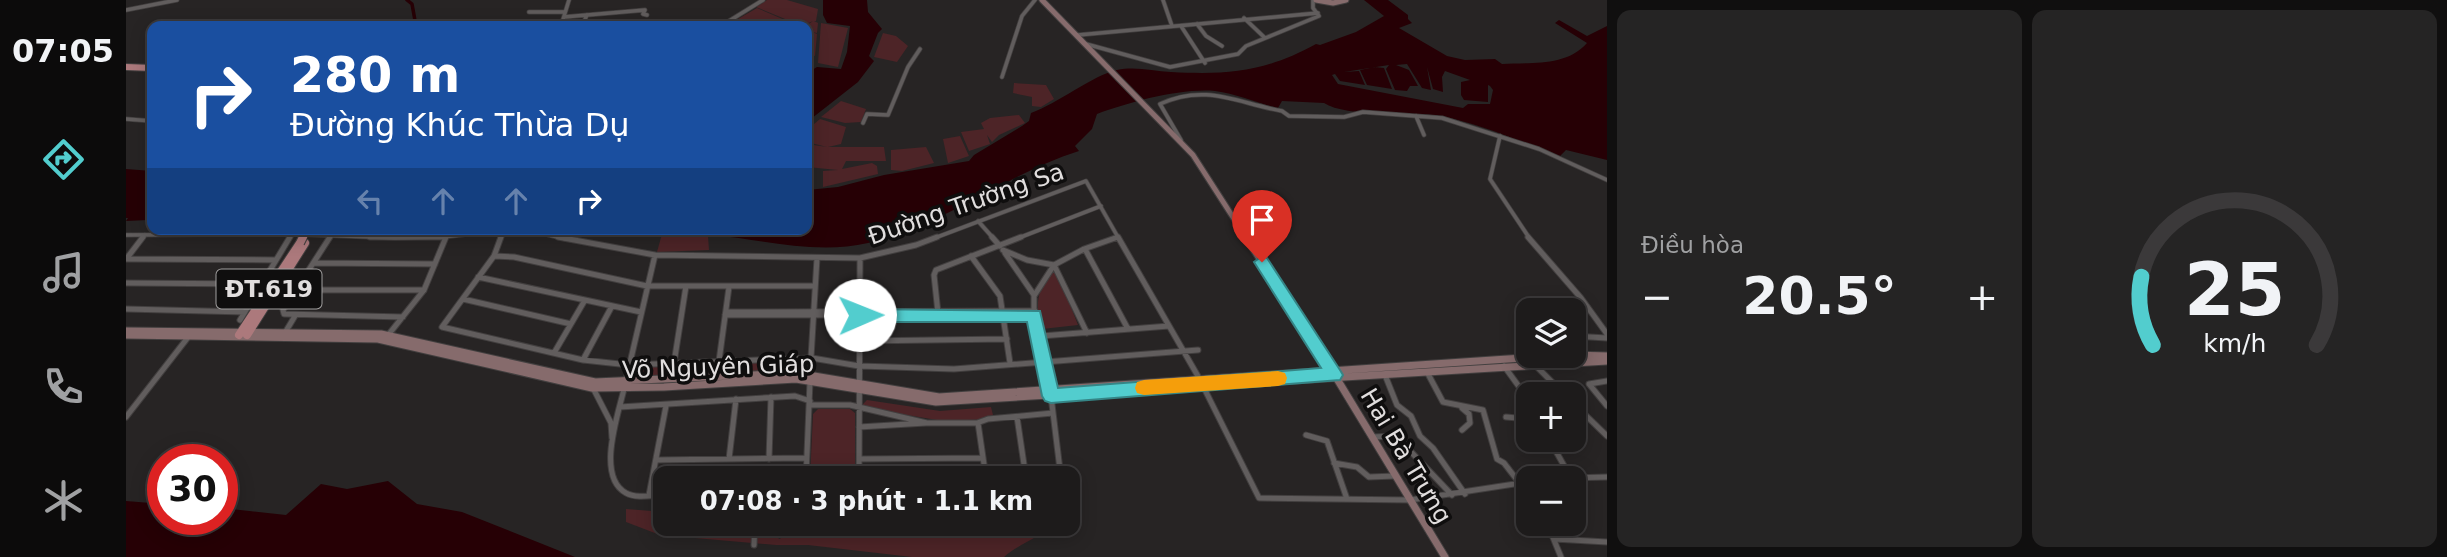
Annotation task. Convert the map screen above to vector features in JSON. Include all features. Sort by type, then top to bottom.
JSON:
[{"type":"main road","points":[[1042,0],[1086,44]]},
{"type":"main road","points":[[1315,0],[1333,3],[1346,0]]},
{"type":"main road","name":"Hai Bà Trưng","points":[[1086,44],[1193,155],[1333,372],[1444,557]]},
{"type":"main road","points":[[126,65],[147,67]]},
{"type":"main road","name":"ĐT.619","points":[[302,243],[305,235]]},
{"type":"main road","name":"ĐT.619","points":[[244,333],[309,235]]},
{"type":"main road","name":"Võ Nguyên Giáp","points":[[244,333],[286,331],[387,337],[584,380],[624,386]]},
{"type":"main road","name":"Võ Nguyên Giáp","points":[[126,333],[387,337],[592,388],[810,377],[936,402],[1200,380],[1516,359]]},
{"type":"main road","name":"Võ Nguyên Giáp","points":[[126,333],[189,336],[210,333]]},
{"type":"main road","name":"Võ Nguyên Giáp","points":[[1586,356],[1607,358]]},
{"type":"main road","name":"Võ Nguyên Giáp","points":[[1586,359],[1607,358]]},
{"type":"main road","name":"Võ Nguyên Giáp","points":[[1333,372],[1384,372],[1516,364]]},
{"type":"street","points":[[126,10],[177,0]]},
{"type":"street","points":[[563,21],[569,0]]},
{"type":"street","points":[[730,21],[763,0]]},
{"type":"street","points":[[1002,78],[1008,66],[1020,18],[1035,0]]},
{"type":"street","points":[[1163,0],[1172,26]]},
{"type":"street","points":[[1315,0],[1313,8],[1319,12]]},
{"type":"street","points":[[529,12],[565,12]]},
{"type":"street","points":[[1078,35],[1319,12]]},
{"type":"street","points":[[1086,44],[1163,67],[1205,63],[1238,54],[1246,46],[1319,16],[1319,12]]},
{"type":"street","points":[[564,18],[646,13]]},
{"type":"street","points":[[584,21],[587,15]]},
{"type":"street","points":[[1244,18],[1265,38]]},
{"type":"street","points":[[1196,23],[1206,36],[1222,46]]},
{"type":"street","points":[[1180,25],[1205,63]]},
{"type":"street","points":[[863,123],[867,114],[888,115],[908,67],[920,49]]},
{"type":"street","points":[[1181,140],[1160,104],[1178,96],[1195,94],[1230,96],[1282,111],[1289,116],[1344,117],[1363,112],[1451,120],[1548,152],[1607,180]]},
{"type":"street","points":[[1416,116],[1424,135]]},
{"type":"street","points":[[126,119],[147,121]]},
{"type":"street","points":[[1500,136],[1493,151],[1495,162],[1490,179],[1532,242],[1560,278],[1583,298],[1607,336]]},
{"type":"street","name":"Đường Trường Sa","points":[[549,235],[655,255],[860,258],[916,245],[1086,181],[1101,206]]},
{"type":"street","points":[[938,312],[934,275],[936,270],[1001,248],[1101,206],[1200,380],[1259,498],[1410,500],[1516,484]]},
{"type":"street","points":[[978,220],[1034,296],[1060,466]]},
{"type":"street","points":[[126,235],[145,235]]},
{"type":"street","points":[[126,259],[145,235]]},
{"type":"street","points":[[240,320],[290,235]]},
{"type":"street","points":[[304,235],[462,235]]},
{"type":"street","points":[[501,235],[494,256],[442,327],[583,360],[629,365],[812,358],[859,366],[954,369],[1198,350]]},
{"type":"street","points":[[1034,296],[1054,265],[1118,236]]},
{"type":"street","points":[[330,237],[283,310],[284,314],[403,317]]},
{"type":"street","points":[[387,337],[424,290],[446,237]]},
{"type":"street","points":[[1001,248],[1027,260],[1054,265]]},
{"type":"street","points":[[1085,249],[1128,330]]},
{"type":"street","points":[[653,495],[623,492],[609,469],[624,386],[655,255]]},
{"type":"street","points":[[494,256],[514,257],[647,286],[815,286]]},
{"type":"street","points":[[971,256],[995,287],[1004,312],[1010,363]]},
{"type":"street","points":[[807,466],[817,257]]},
{"type":"street","points":[[859,466],[860,258]]},
{"type":"street","points":[[126,259],[276,260]]},
{"type":"street","points":[[313,263],[435,264]]},
{"type":"street","points":[[1054,265],[1087,332]]},
{"type":"street","points":[[478,277],[641,312]]},
{"type":"street","points":[[126,284],[261,284]]},
{"type":"street","points":[[674,363],[685,286]]},
{"type":"street","points":[[719,361],[729,287]]},
{"type":"street","points":[[296,290],[424,290]]},
{"type":"street","points":[[463,299],[571,324]]},
{"type":"street","points":[[554,353],[585,300]]},
{"type":"street","points":[[583,360],[612,306]]},
{"type":"street","points":[[126,309],[245,312]]},
{"type":"street","points":[[725,314],[1035,313]]},
{"type":"street","points":[[286,331],[295,315]]},
{"type":"street","points":[[1041,336],[1169,326]]},
{"type":"street","points":[[126,417],[189,336]]},
{"type":"street","points":[[1586,336],[1607,336]]},
{"type":"street","points":[[859,341],[1007,339]]},
{"type":"street","points":[[1503,365],[1516,383]]},
{"type":"street","points":[[1537,368],[1552,382]]},
{"type":"street","points":[[1425,370],[1435,382],[1441,400],[1469,414],[1470,423],[1462,429]]},
{"type":"street","points":[[1384,372],[1397,405],[1411,416],[1420,436],[1433,447],[1465,494]]},
{"type":"street","points":[[1607,381],[1589,384],[1607,406]]},
{"type":"street","points":[[592,388],[611,423],[612,442]]},
{"type":"street","points":[[620,407],[795,396],[810,403],[843,405],[927,423]]},
{"type":"street","points":[[769,459],[771,397]]},
{"type":"street","points":[[729,459],[736,399]]},
{"type":"street","points":[[649,495],[666,406]]},
{"type":"street","points":[[1461,408],[1483,410],[1497,459],[1504,463],[1516,481]]},
{"type":"street","points":[[859,427],[978,422],[1053,413]]},
{"type":"street","points":[[1586,416],[1607,436]]},
{"type":"street","points":[[1017,417],[1024,466]]},
{"type":"street","points":[[1506,417],[1516,418]]},
{"type":"street","points":[[978,422],[984,466]]},
{"type":"street","points":[[1306,435],[1326,439],[1347,499]]},
{"type":"street","points":[[1372,437],[1396,436],[1453,495]]},
{"type":"street","points":[[656,460],[807,458]]},
{"type":"street","points":[[859,459],[983,458]]},
{"type":"street","points":[[1334,463],[1357,467],[1369,477],[1395,476]]},
{"type":"street","points":[[1586,478],[1607,477]]},
{"type":"street","points":[[754,536],[754,545]]},
{"type":"street","points":[[1553,536],[1561,557]]},
{"type":"street","points":[[1554,539],[1607,541]]},
{"type":"shaded area","points":[[767,0],[787,0],[818,9],[814,21],[818,23],[817,33],[812,32],[813,21],[790,21],[756,7]]},
{"type":"shaded area","points":[[823,0],[867,0],[868,12],[882,29],[869,56],[874,61],[858,82],[812,118],[812,70],[817,67],[841,69],[847,52],[850,26],[827,23],[823,15]]},
{"type":"shaded area","points":[[1364,0],[1388,0],[1408,15],[1412,23],[1399,28],[1447,56],[1465,60],[1495,59],[1502,64],[1548,62],[1579,51],[1587,43],[1555,23],[1559,20],[1587,36],[1607,26],[1607,160],[1566,150],[1560,156],[1486,128],[1441,116],[1348,111],[1324,103],[1282,101],[1278,108],[1223,92],[1186,92],[1140,101],[1097,114],[1092,129],[1075,146],[1079,151],[1026,173],[923,225],[896,235],[868,243],[829,248],[713,235],[812,235],[812,190],[838,187],[884,175],[969,161],[974,155],[1029,121],[1031,113],[1107,73],[1130,68],[1192,73],[1246,70],[1280,61],[1316,44],[1320,45],[1356,32],[1384,16]],"holes":[[[1407,64],[1422,88],[1431,90],[1427,67],[1433,89],[1443,92],[1442,77],[1445,71],[1470,80],[1461,82],[1461,95],[1464,100],[1488,102],[1488,85],[1493,90],[1490,104],[1468,104],[1463,108],[1338,84],[1332,75],[1335,74],[1340,81],[1365,85],[1359,71],[1344,72],[1389,65],[1386,69],[1395,90],[1407,91],[1410,86],[1418,86],[1409,70],[1396,65]]]},
{"type":"shaded area","points":[[757,8],[787,21],[735,21]]},
{"type":"shaded area","points":[[821,23],[848,28],[838,67],[818,63]]},
{"type":"shaded area","points":[[812,32],[817,34],[815,56],[812,55]]},
{"type":"shaded area","points":[[883,33],[896,36],[908,46],[897,62],[874,57]]},
{"type":"shaded area","points":[[1384,68],[1392,89],[1367,85],[1360,70]]},
{"type":"shaded area","points":[[1014,83],[1046,85],[1054,99],[1041,107],[1032,106],[1032,97],[1013,93]]},
{"type":"shaded area","points":[[841,101],[866,109],[861,122],[845,123],[821,117]]},
{"type":"shaded area","points":[[1019,115],[1025,123],[999,135],[992,142],[987,135],[990,144],[969,151],[961,132],[984,129],[981,123],[990,118]]},
{"type":"shaded area","points":[[820,119],[846,127],[841,144],[828,147],[884,147],[886,161],[846,161],[842,169],[872,163],[877,166],[878,174],[823,187],[823,171],[838,170],[812,167],[812,145],[827,147],[812,143],[812,126]]},
{"type":"shaded area","points":[[960,136],[969,156],[948,163],[943,139]]},
{"type":"shaded area","points":[[926,147],[934,163],[902,171],[891,170],[891,150]]},
{"type":"shaded area","points":[[126,169],[147,171],[147,220],[126,221]]},
{"type":"shaded area","points":[[662,235],[708,236],[709,250],[657,252]]},
{"type":"shaded area","points":[[1056,269],[1078,325],[1042,329],[1038,312],[1039,296],[1045,282]]},
{"type":"shaded area","points":[[802,361],[806,367],[802,370],[631,378],[629,373],[638,367]]},
{"type":"shaded area","points":[[867,400],[940,411],[991,407],[994,419],[943,421],[865,408],[862,405]]},
{"type":"shaded area","points":[[818,409],[850,409],[855,413],[855,466],[811,466],[813,414]]},
{"type":"shaded area","points":[[388,481],[417,504],[462,512],[575,557],[126,557],[126,501],[147,503],[147,535],[238,535],[238,510],[286,515],[321,484],[347,489]]},
{"type":"shaded area","points":[[626,509],[653,511],[653,532],[626,522]]},
{"type":"shaded area","points":[[672,536],[774,536],[780,539],[782,536],[1037,536],[1004,557],[912,557],[808,545],[776,545]]},
{"type":"waterway","points":[[407,0],[412,4],[415,21]]},
{"type":"slow traffic","points":[[1144,388],[1278,378]]},
{"type":"route","points":[[860,315],[1034,315],[1041,336],[1051,396],[1334,375],[1262,262]]}]
